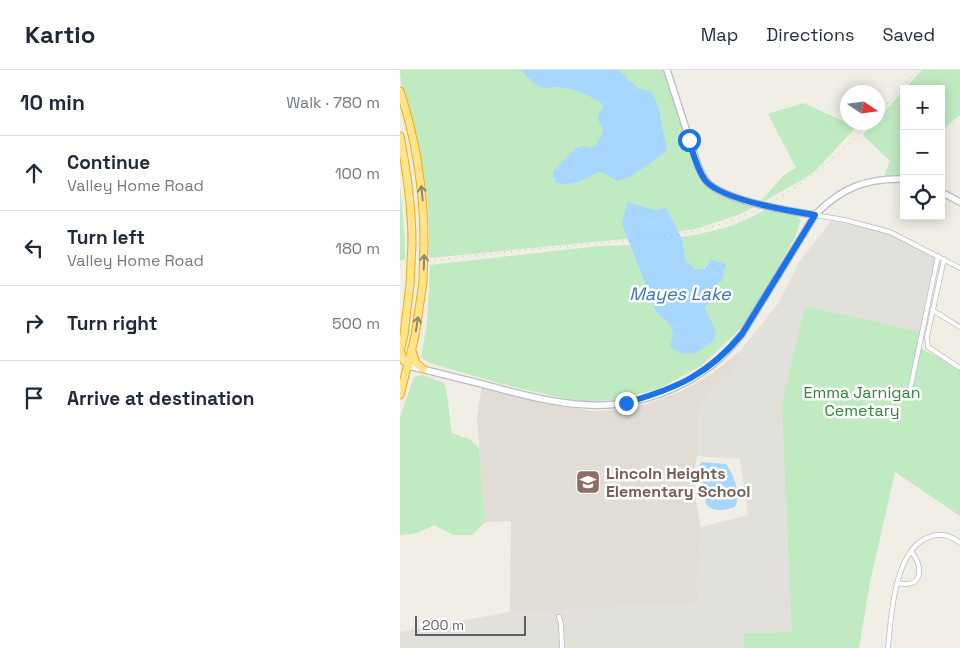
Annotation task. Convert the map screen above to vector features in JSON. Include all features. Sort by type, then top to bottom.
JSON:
[{"type":"highway","points":[[400,91],[418,163],[424,215],[423,282],[412,349],[400,395]]},
{"type":"highway","points":[[400,136],[412,214],[410,284],[400,350],[403,360],[408,366]]},
{"type":"highway","points":[[412,349],[416,363],[423,369]]},
{"type":"highway","points":[[400,369],[408,366]]},
{"type":"main road","points":[[667,70],[698,166],[709,184],[726,193],[752,202],[815,215]]},
{"type":"main road","points":[[408,366],[550,401],[591,405],[626,403],[660,393],[685,383],[703,372],[731,347],[742,334],[815,215],[828,201],[856,185],[883,179],[900,179]]},
{"type":"main road","points":[[945,194],[960,202]]},
{"type":"street","points":[[815,215],[846,220],[890,232],[960,268]]},
{"type":"street","points":[[909,395],[938,256]]},
{"type":"street","points":[[944,259],[926,337],[928,347],[960,368]]},
{"type":"street","points":[[932,310],[960,326]]},
{"type":"street","points":[[888,648],[894,593],[911,551],[919,542],[938,534],[948,535],[960,543]]},
{"type":"street","points":[[897,583],[907,585],[914,584],[916,581],[919,567],[911,551]]},
{"type":"street","points":[[559,617],[561,621],[562,648]]},
{"type":"shaded area","points":[[831,221],[865,227],[893,235],[938,256],[921,332],[805,306],[792,632],[744,633],[743,648],[400,648],[400,632],[510,612],[700,604],[697,585],[701,527],[748,515],[740,459],[697,456],[697,412],[714,384],[733,372],[740,351],[777,305],[800,261]]},
{"type":"shaded area","name":"Lincoln Heights Elementary School","points":[[740,351],[733,372],[714,384],[697,412],[695,496],[701,527],[697,585],[700,604],[510,612],[511,521],[485,522],[477,419],[482,384],[589,411],[614,410],[646,404],[682,391],[714,372]]},
{"type":"green space","points":[[400,70],[667,70],[703,177],[716,189],[759,203],[784,175],[796,168],[768,114],[803,103],[840,120],[840,130],[853,130],[816,170],[807,177],[741,214],[696,229],[625,239],[429,258],[429,229],[424,172]]},
{"type":"green space","points":[[922,70],[960,70],[960,115],[945,128],[945,85],[909,85]]},
{"type":"green space","points":[[900,94],[900,179],[883,179],[890,161],[863,135],[868,130],[885,130],[885,111]]},
{"type":"green space","points":[[400,185],[405,259],[400,261]]},
{"type":"green space","points":[[766,209],[797,216],[801,221],[795,237],[756,308],[739,330],[701,366],[656,390],[612,400],[580,402],[502,384],[430,363],[421,358],[427,323],[430,265],[599,246],[630,245],[656,312],[670,325],[673,335],[688,353],[695,354],[716,331],[705,308],[716,293],[718,283],[707,263],[704,269],[695,269],[686,261],[681,237],[725,228],[746,220]]},
{"type":"green space","name":"Emma Jarnigan Cemetary","points":[[805,306],[921,332],[918,347],[960,368],[960,516],[895,472],[870,582],[859,648],[743,648],[744,633],[792,632],[782,405]]},
{"type":"green space","points":[[423,375],[444,383],[452,433],[471,440],[479,448],[485,522],[472,535],[453,535],[434,525],[418,532],[401,535],[400,539],[400,417],[414,377]]},
{"type":"water","points":[[521,70],[618,70],[638,88],[652,92],[659,109],[667,151],[630,177],[617,181],[600,171],[574,183],[556,183],[553,171],[576,148],[583,146],[592,148],[596,145],[604,131],[598,116],[604,106],[589,96],[562,87],[541,87]]},
{"type":"water","name":"Mayes Lake","points":[[627,202],[655,210],[666,208],[682,239],[686,261],[695,269],[704,269],[711,260],[726,264],[722,281],[718,283],[716,293],[705,308],[716,331],[713,341],[695,354],[682,354],[670,347],[673,335],[670,325],[656,312],[622,224]]},
{"type":"water","points":[[702,462],[726,464],[736,485],[737,502],[735,507],[716,510],[706,504],[699,465]]},
{"type":"railway","points":[[885,106],[918,70]]},
{"type":"railway","points":[[400,266],[472,256],[669,236],[706,229],[743,216],[778,198],[811,176],[862,130]]},
{"type":"place","name":"Lincoln Heights Elementary School","points":[[588,482]]},
{"type":"route","points":[[626,403],[685,383],[703,372],[731,347],[742,334],[771,289],[815,215],[752,202],[716,189],[703,177],[689,140]]}]
